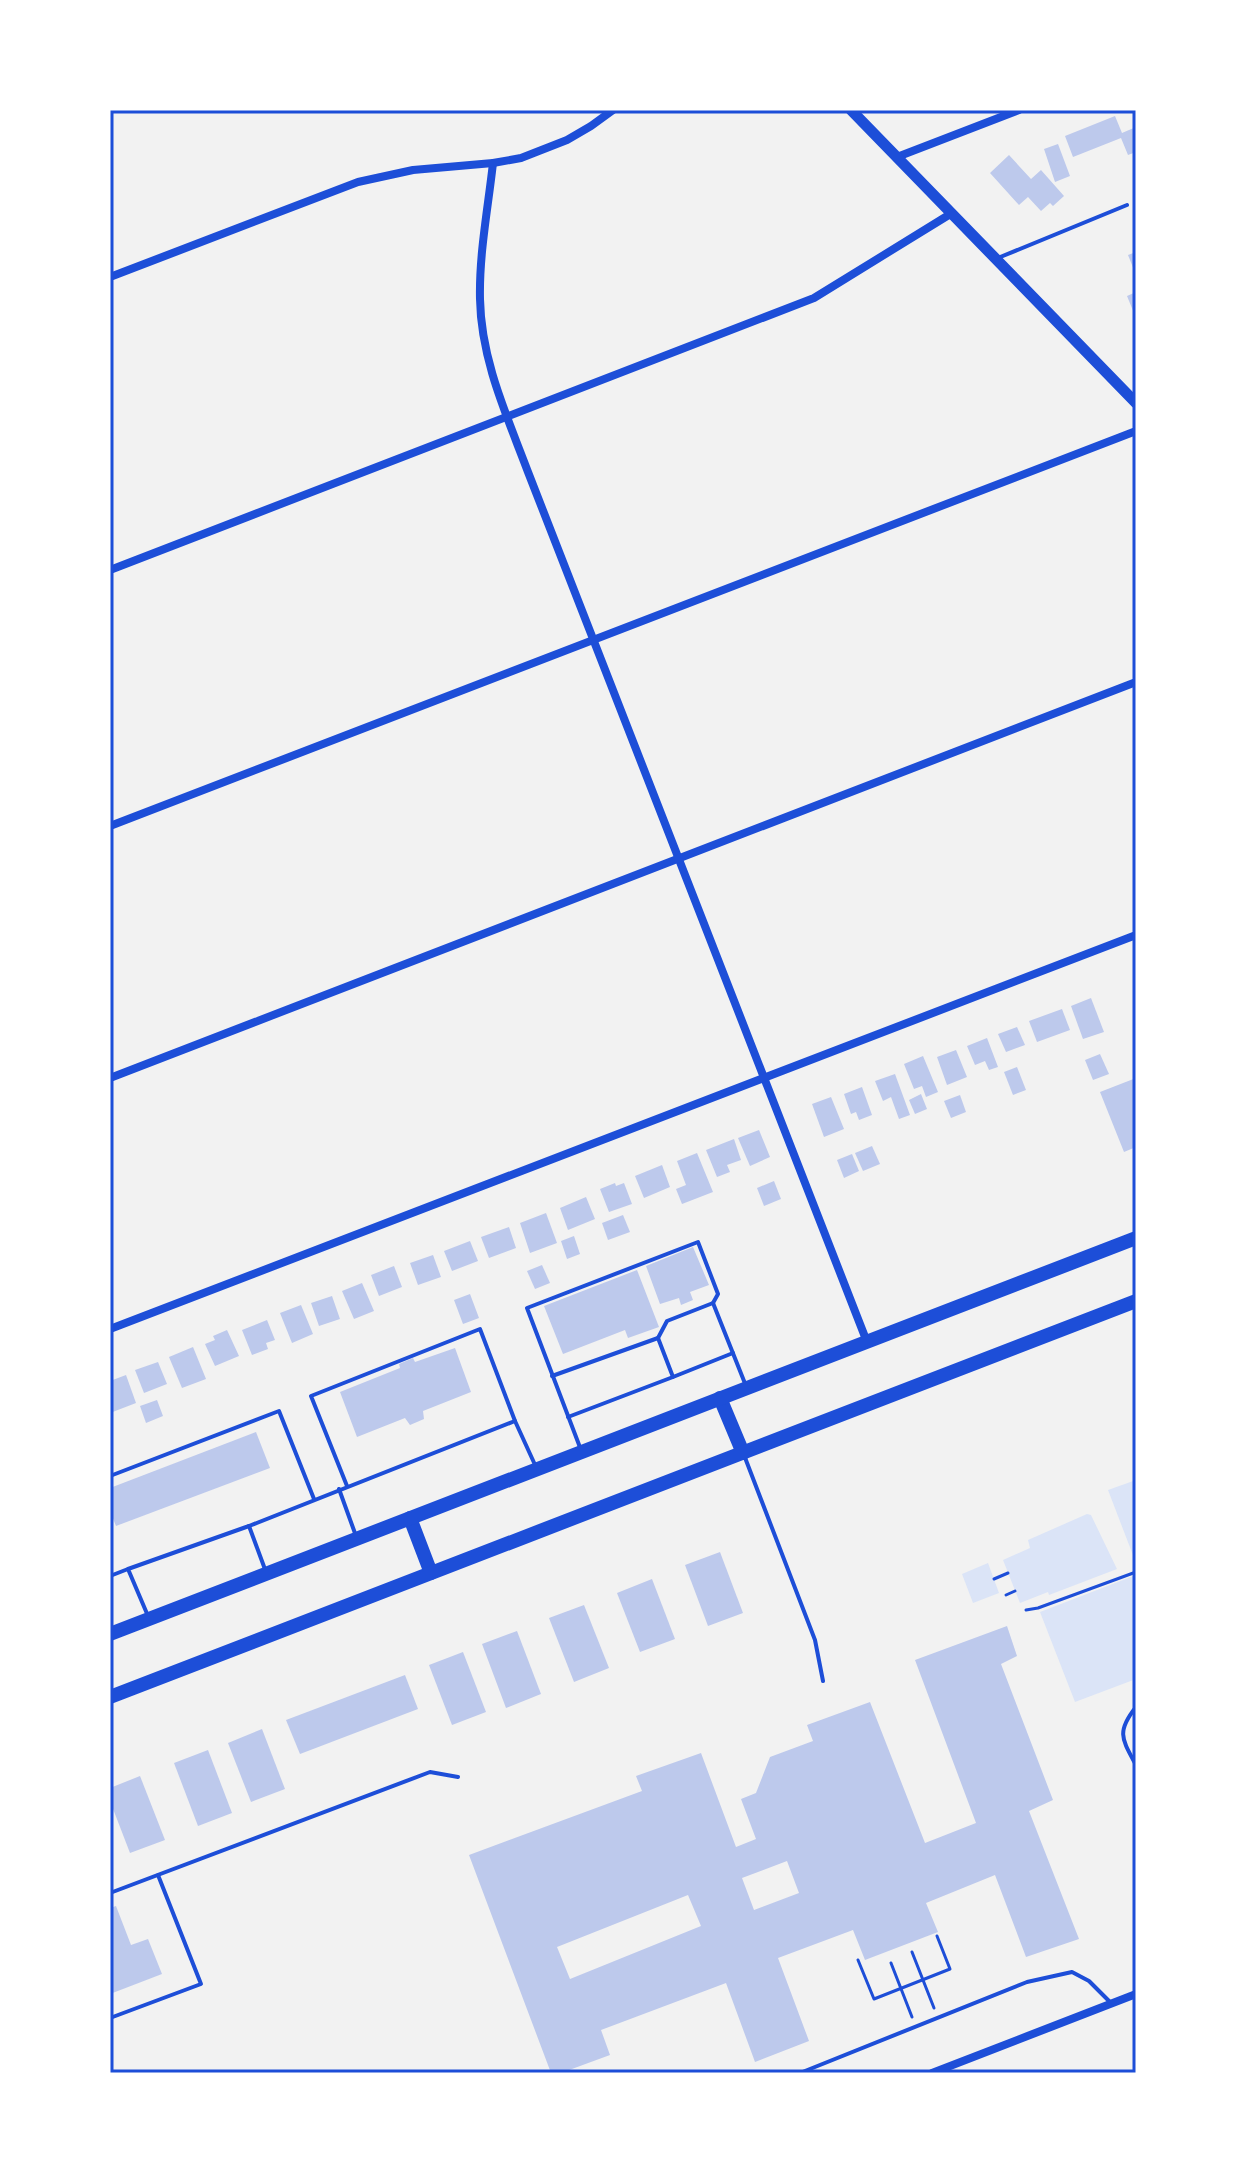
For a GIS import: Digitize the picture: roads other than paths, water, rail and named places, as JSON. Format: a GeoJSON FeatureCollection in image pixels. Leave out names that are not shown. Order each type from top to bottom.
{"type":"FeatureCollection","features":[{"type":"Feature","properties":{"kind":"main road"},"geometry":{"type":"LineString","coordinates":[[110,1634],[1136,1238]]}},
{"type":"Feature","properties":{"kind":"main road"},"geometry":{"type":"LineString","coordinates":[[110,1697],[1136,1301]]}},
{"type":"Feature","properties":{"kind":"main road"},"geometry":{"type":"LineString","coordinates":[[720,1398],[743,1453]]}},
{"type":"Feature","properties":{"kind":"main road"},"geometry":{"type":"LineString","coordinates":[[410,1518],[431,1573]]}},
{"type":"Feature","properties":{"kind":"street"},"geometry":{"type":"LineString","coordinates":[[110,277],[358,182],[413,170],[521,158],[567,140],[613,110]]}},
{"type":"Feature","properties":{"kind":"street"},"geometry":{"type":"LineString","coordinates":[[851,110],[1136,403]]}},
{"type":"Feature","properties":{"kind":"street"},"geometry":{"type":"LineString","coordinates":[[897,157],[1019,110]]}},
{"type":"Feature","properties":{"kind":"street"},"geometry":{"type":"LineString","coordinates":[[493,163],[480,300],[490,370],[867,1342]]}},
{"type":"Feature","properties":{"kind":"street"},"geometry":{"type":"LineString","coordinates":[[110,570],[814,298],[952,213]]}},
{"type":"Feature","properties":{"kind":"street"},"geometry":{"type":"LineString","coordinates":[[110,826],[1136,431]]}},
{"type":"Feature","properties":{"kind":"street"},"geometry":{"type":"LineString","coordinates":[[110,1078],[1136,682]]}},
{"type":"Feature","properties":{"kind":"street"},"geometry":{"type":"LineString","coordinates":[[110,1329],[1136,935]]}},
{"type":"Feature","properties":{"kind":"street"},"geometry":{"type":"LineString","coordinates":[[932,2073],[1136,1994]]}},
{"type":"Feature","properties":{"kind":"lane"},"geometry":{"type":"LineString","coordinates":[[996,258],[1127,205]]}},
{"type":"Feature","properties":{"kind":"lane"},"geometry":{"type":"LineString","coordinates":[[552,1376],[658,1338],[667,1321],[713,1303],[718,1294],[698,1242],[527,1308],[552,1376],[582,1452]]}},
{"type":"Feature","properties":{"kind":"lane"},"geometry":{"type":"LineString","coordinates":[[713,1303],[747,1388]]}},
{"type":"Feature","properties":{"kind":"lane"},"geometry":{"type":"LineString","coordinates":[[347,1486],[311,1396],[480,1329],[537,1469]]}},
{"type":"Feature","properties":{"kind":"lane"},"geometry":{"type":"LineString","coordinates":[[658,1338],[673,1377]]}},
{"type":"Feature","properties":{"kind":"lane"},"geometry":{"type":"LineString","coordinates":[[568,1417],[733,1353]]}},
{"type":"Feature","properties":{"kind":"lane"},"geometry":{"type":"LineString","coordinates":[[110,1476],[279,1411],[314,1499]]}},
{"type":"Feature","properties":{"kind":"lane"},"geometry":{"type":"LineString","coordinates":[[110,1576],[249,1526],[515,1421]]}},
{"type":"Feature","properties":{"kind":"lane"},"geometry":{"type":"LineString","coordinates":[[743,1453],[815,1640],[823,1681]]}},
{"type":"Feature","properties":{"kind":"lane"},"geometry":{"type":"LineString","coordinates":[[339,1489],[357,1539]]}},
{"type":"Feature","properties":{"kind":"lane"},"geometry":{"type":"LineString","coordinates":[[249,1526],[267,1573]]}},
{"type":"Feature","properties":{"kind":"lane"},"geometry":{"type":"LineString","coordinates":[[128,1569],[149,1619]]}},
{"type":"Feature","properties":{"kind":"lane"},"geometry":{"type":"LineString","coordinates":[[1136,1707],[1124,1721],[1123,1740],[1136,1765]]}},
{"type":"Feature","properties":{"kind":"lane"},"geometry":{"type":"LineString","coordinates":[[110,1893],[430,1772],[458,1777]]}},
{"type":"Feature","properties":{"kind":"lane"},"geometry":{"type":"LineString","coordinates":[[110,2018],[201,1984],[158,1875]]}},
{"type":"Feature","properties":{"kind":"lane"},"geometry":{"type":"LineString","coordinates":[[800,2073],[1027,1982],[1072,1972],[1089,1981],[1112,2003]]}}]}
